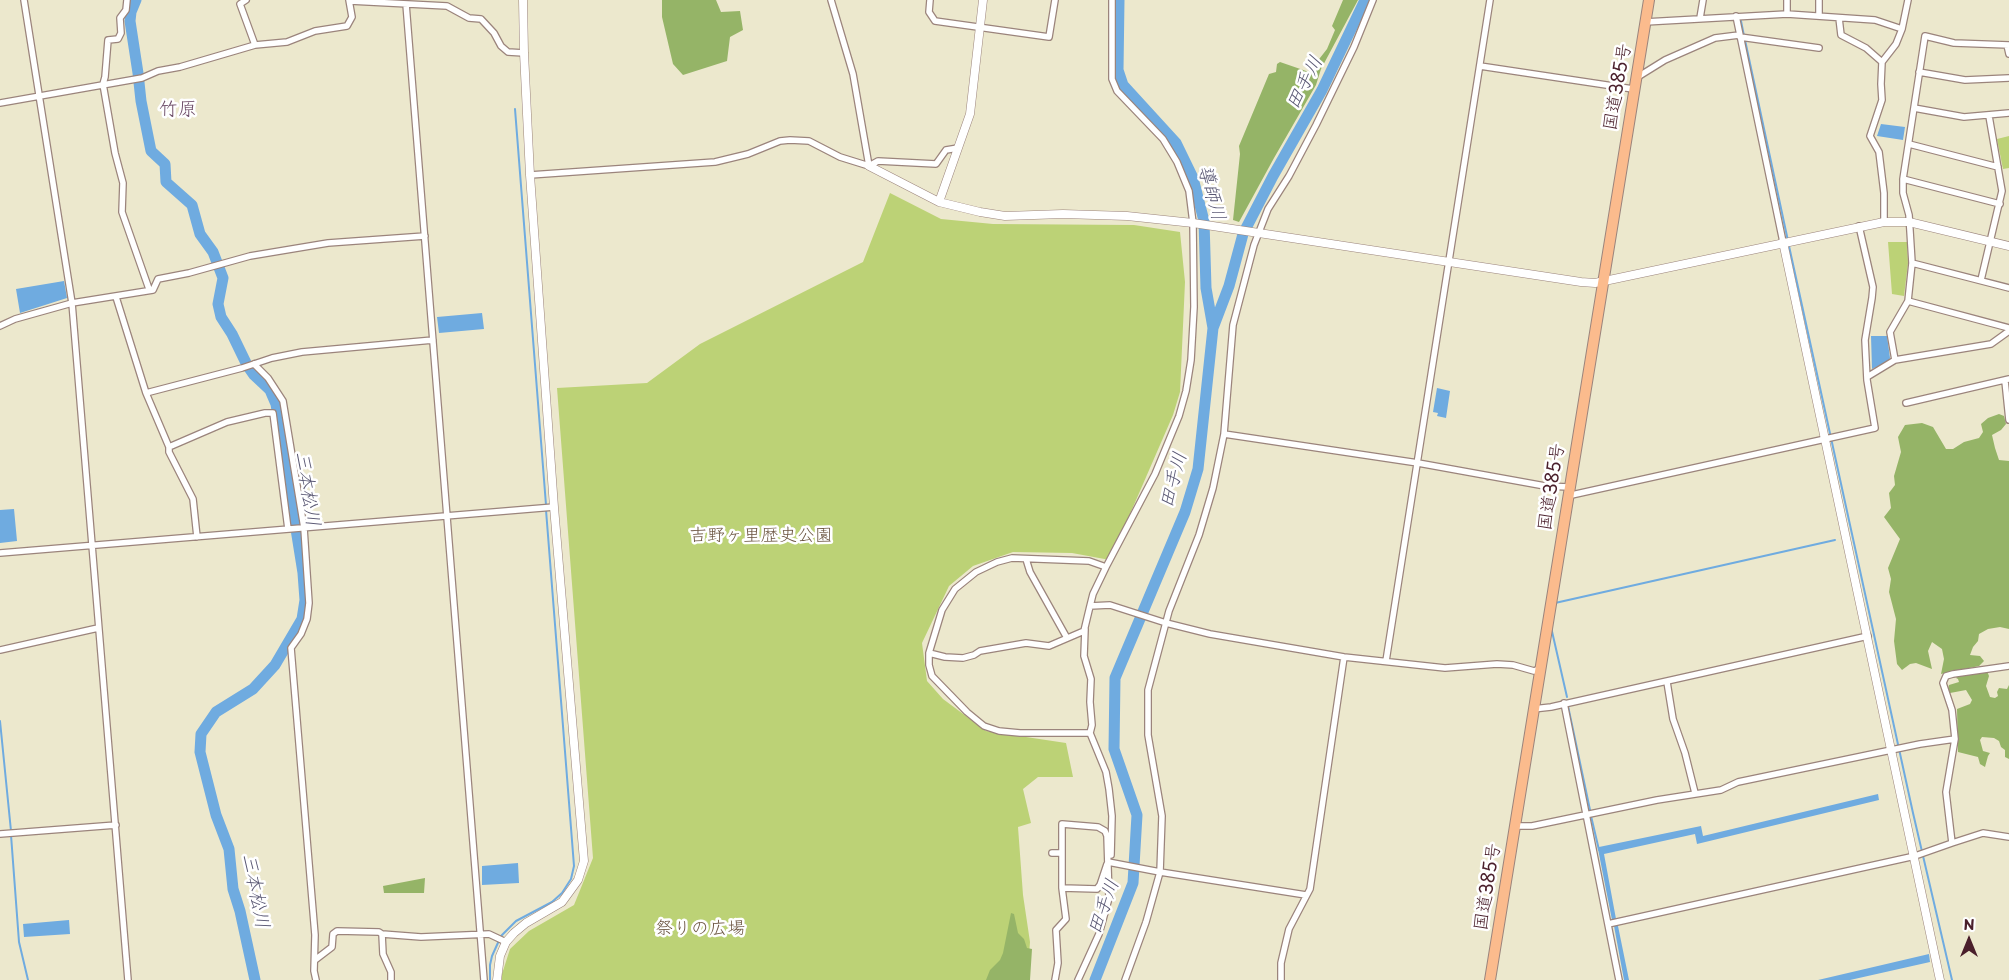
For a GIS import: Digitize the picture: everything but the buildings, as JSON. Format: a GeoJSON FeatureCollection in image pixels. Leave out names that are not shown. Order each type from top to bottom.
{"type":"FeatureCollection","features":[{"type":"Feature","properties":{"kind":"highway","name":"国道385号"},"geometry":{"type":"LineString","coordinates":[[1490,980],[1633,89],[1649,0]]}},
{"type":"Feature","properties":{"kind":"street"},"geometry":{"type":"LineString","coordinates":[[24,0],[72,303],[128,980]]}},
{"type":"Feature","properties":{"kind":"street"},"geometry":{"type":"LineString","coordinates":[[127,0],[126,10],[120,18],[121,33],[118,39],[108,40],[103,84],[115,153],[123,183],[122,212],[149,289]]}},
{"type":"Feature","properties":{"kind":"street"},"geometry":{"type":"LineString","coordinates":[[246,0],[240,4],[254,45]]}},
{"type":"Feature","properties":{"kind":"street"},"geometry":{"type":"LineString","coordinates":[[497,980],[500,956],[506,942],[526,923],[562,902],[578,880],[584,861],[554,508],[530,175],[523,0]]}},
{"type":"Feature","properties":{"kind":"street"},"geometry":{"type":"LineString","coordinates":[[831,0],[853,74],[869,166]]}},
{"type":"Feature","properties":{"kind":"street"},"geometry":{"type":"LineString","coordinates":[[930,0],[929,12],[935,20],[1050,37],[1055,0]]}},
{"type":"Feature","properties":{"kind":"street"},"geometry":{"type":"LineString","coordinates":[[939,202],[970,114],[983,0]]}},
{"type":"Feature","properties":{"kind":"street"},"geometry":{"type":"LineString","coordinates":[[1062,888],[1097,888],[1100,886],[1108,862],[1112,842],[1112,816],[1106,772],[1090,733],[1092,725],[1091,679],[1084,656],[1085,627],[1093,594],[1155,474],[1179,416],[1186,391],[1191,360],[1194,314],[1193,223],[1189,191],[1177,162],[1163,139],[1117,91],[1112,79],[1112,0]]}},
{"type":"Feature","properties":{"kind":"street"},"geometry":{"type":"LineString","coordinates":[[1125,980],[1146,922],[1160,872],[1162,816],[1148,735],[1148,690],[1169,611],[1199,535],[1213,488],[1224,434],[1233,325],[1258,232],[1268,209],[1289,176],[1316,125],[1354,47],[1374,0]]}},
{"type":"Feature","properties":{"kind":"street"},"geometry":{"type":"LineString","coordinates":[[1386,661],[1490,0]]}},
{"type":"Feature","properties":{"kind":"street"},"geometry":{"type":"LineString","coordinates":[[1700,18],[1703,0]]}},
{"type":"Feature","properties":{"kind":"street"},"geometry":{"type":"LineString","coordinates":[[1787,0],[1787,14]]}},
{"type":"Feature","properties":{"kind":"street"},"geometry":{"type":"LineString","coordinates":[[1819,0],[1819,15]]}},
{"type":"Feature","properties":{"kind":"street"},"geometry":{"type":"LineString","coordinates":[[1884,222],[1884,193],[1879,152],[1870,136],[1882,100],[1882,62],[1896,44],[1902,29],[1908,0]]}},
{"type":"Feature","properties":{"kind":"street"},"geometry":{"type":"LineString","coordinates":[[0,103],[142,78],[158,71],[180,67],[254,45],[287,42],[315,31],[348,26],[352,17],[349,1],[447,6],[469,18],[481,20],[494,33],[501,46],[508,52],[524,53]]}},
{"type":"Feature","properties":{"kind":"street"},"geometry":{"type":"LineString","coordinates":[[406,4],[484,980]]}},
{"type":"Feature","properties":{"kind":"street"},"geometry":{"type":"LineString","coordinates":[[1645,22],[1787,14],[1875,20],[1902,29]]}},
{"type":"Feature","properties":{"kind":"street"},"geometry":{"type":"LineString","coordinates":[[1736,16],[1940,980]]}},
{"type":"Feature","properties":{"kind":"street"},"geometry":{"type":"LineString","coordinates":[[1839,18],[1841,35],[1866,48],[1882,62]]}},
{"type":"Feature","properties":{"kind":"street"},"geometry":{"type":"LineString","coordinates":[[1636,78],[1665,60],[1715,38],[1740,36],[1819,48]]}},
{"type":"Feature","properties":{"kind":"street"},"geometry":{"type":"LineString","coordinates":[[1894,360],[1890,332],[1908,301],[1912,263],[1909,222],[1902,179],[1909,144],[1924,36],[1954,43],[2008,45],[2009,54]]}},
{"type":"Feature","properties":{"kind":"street"},"geometry":{"type":"LineString","coordinates":[[1480,66],[1633,89]]}},
{"type":"Feature","properties":{"kind":"street"},"geometry":{"type":"LineString","coordinates":[[1919,72],[1965,80],[2009,78]]}},
{"type":"Feature","properties":{"kind":"street"},"geometry":{"type":"LineString","coordinates":[[1914,108],[1964,117],[2009,113]]}},
{"type":"Feature","properties":{"kind":"street"},"geometry":{"type":"LineString","coordinates":[[1981,280],[2000,204],[2002,184],[1989,116]]}},
{"type":"Feature","properties":{"kind":"street"},"geometry":{"type":"LineString","coordinates":[[530,175],[715,162],[748,154],[780,141],[799,139],[809,141],[840,157],[869,166],[939,202],[980,212],[1006,216],[1063,214],[1127,216],[1193,223],[1595,283],[1884,222],[1909,222],[2009,246]]}},
{"type":"Feature","properties":{"kind":"street"},"geometry":{"type":"LineString","coordinates":[[1909,144],[1998,167]]}},
{"type":"Feature","properties":{"kind":"street"},"geometry":{"type":"LineString","coordinates":[[869,166],[878,161],[936,164],[946,150],[958,148]]}},
{"type":"Feature","properties":{"kind":"street"},"geometry":{"type":"LineString","coordinates":[[1902,179],[2000,204]]}},
{"type":"Feature","properties":{"kind":"street"},"geometry":{"type":"LineString","coordinates":[[1224,434],[1418,463],[1568,491],[1825,440],[1875,428],[1867,377],[1865,340],[1872,298],[1872,286],[1859,226]]}},
{"type":"Feature","properties":{"kind":"street"},"geometry":{"type":"LineString","coordinates":[[0,326],[72,303],[116,297],[149,289],[153,290],[158,280],[270,252],[328,243],[425,236]]}},
{"type":"Feature","properties":{"kind":"street"},"geometry":{"type":"LineString","coordinates":[[1912,263],[2009,288]]}},
{"type":"Feature","properties":{"kind":"street"},"geometry":{"type":"LineString","coordinates":[[116,297],[146,394],[169,447],[169,452],[193,499],[197,536]]}},
{"type":"Feature","properties":{"kind":"street"},"geometry":{"type":"LineString","coordinates":[[1908,301],[2009,329]]}},
{"type":"Feature","properties":{"kind":"street"},"geometry":{"type":"LineString","coordinates":[[1867,377],[1894,360],[1990,344],[2009,329]]}},
{"type":"Feature","properties":{"kind":"street"},"geometry":{"type":"LineString","coordinates":[[146,394],[272,358],[302,352],[433,340]]}},
{"type":"Feature","properties":{"kind":"street"},"geometry":{"type":"LineString","coordinates":[[254,364],[268,378],[283,401],[304,528],[309,603],[308,619],[301,634],[291,648],[315,935],[316,980]]}},
{"type":"Feature","properties":{"kind":"street"},"geometry":{"type":"LineString","coordinates":[[1906,403],[2007,380],[2009,420]]}},
{"type":"Feature","properties":{"kind":"street"},"geometry":{"type":"LineString","coordinates":[[169,447],[227,422],[265,413],[273,413],[288,530]]}},
{"type":"Feature","properties":{"kind":"street"},"geometry":{"type":"LineString","coordinates":[[0,553],[554,508]]}},
{"type":"Feature","properties":{"kind":"street"},"geometry":{"type":"LineString","coordinates":[[1090,733],[1020,733],[998,731],[984,726],[961,706],[932,676],[929,665],[929,653],[942,610],[955,589],[976,572],[997,562],[1012,558],[1089,561],[1106,567]]}},
{"type":"Feature","properties":{"kind":"street"},"geometry":{"type":"LineString","coordinates":[[1026,559],[1030,572],[1067,638]]}},
{"type":"Feature","properties":{"kind":"street"},"geometry":{"type":"LineString","coordinates":[[1090,606],[1110,605],[1166,623],[1210,634],[1344,657],[1445,668],[1497,664],[1513,665],[1534,670],[1539,669]]}},
{"type":"Feature","properties":{"kind":"street"},"geometry":{"type":"LineString","coordinates":[[929,653],[945,657],[963,658],[980,651],[1026,643],[1049,646],[1084,631],[1085,627]]}},
{"type":"Feature","properties":{"kind":"street"},"geometry":{"type":"LineString","coordinates":[[0,650],[98,628]]}},
{"type":"Feature","properties":{"kind":"street"},"geometry":{"type":"LineString","coordinates":[[1533,709],[1551,707],[1667,682],[1868,636]]}},
{"type":"Feature","properties":{"kind":"street"},"geometry":{"type":"LineString","coordinates":[[1281,980],[1281,963],[1289,929],[1310,889],[1344,657]]}},
{"type":"Feature","properties":{"kind":"street"},"geometry":{"type":"LineString","coordinates":[[1952,843],[1946,792],[1955,739],[1952,710],[1943,678],[1953,674],[2009,666]]}},
{"type":"Feature","properties":{"kind":"street"},"geometry":{"type":"LineString","coordinates":[[1667,682],[1673,719],[1685,754],[1695,793]]}},
{"type":"Feature","properties":{"kind":"street"},"geometry":{"type":"LineString","coordinates":[[1564,703],[1619,980]]}},
{"type":"Feature","properties":{"kind":"street"},"geometry":{"type":"LineString","coordinates":[[1514,826],[1532,826],[1695,793],[1721,790],[1738,782],[1955,739]]}},
{"type":"Feature","properties":{"kind":"street"},"geometry":{"type":"LineString","coordinates":[[1055,980],[1058,963],[1056,930],[1066,919],[1062,888],[1062,824],[1098,828],[1105,831],[1107,836],[1109,898],[1098,934],[1078,980]]}},
{"type":"Feature","properties":{"kind":"street"},"geometry":{"type":"LineString","coordinates":[[0,834],[116,825]]}},
{"type":"Feature","properties":{"kind":"street"},"geometry":{"type":"LineString","coordinates":[[1608,924],[1915,856],[1984,833],[2009,837]]}},
{"type":"Feature","properties":{"kind":"street"},"geometry":{"type":"LineString","coordinates":[[1052,853],[1061,853]]}},
{"type":"Feature","properties":{"kind":"street"},"geometry":{"type":"LineString","coordinates":[[1108,862],[1306,895]]}},
{"type":"Feature","properties":{"kind":"street"},"geometry":{"type":"LineString","coordinates":[[315,960],[332,947],[333,934],[337,931],[379,932],[382,934],[421,937],[481,934],[496,937],[506,942]]}},
{"type":"Feature","properties":{"kind":"street"},"geometry":{"type":"LineString","coordinates":[[382,934],[383,954],[391,972],[391,980]]}},
{"type":"Feature","properties":{"kind":"green space"},"geometry":{"type":"Polygon","coordinates":[[[662,0],[716,0],[721,12],[740,11],[743,30],[730,37],[727,61],[683,75],[673,64],[662,17],[662,0]]]}},
{"type":"Feature","properties":{"kind":"green space"},"geometry":{"type":"Polygon","coordinates":[[[1343,0],[1358,0],[1321,69],[1316,85],[1239,222],[1233,220],[1240,154],[1239,146],[1269,74],[1276,72],[1277,64],[1280,62],[1309,72],[1327,49],[1335,30],[1332,26],[1343,0]]]}},
{"type":"Feature","properties":{"kind":"green space"},"geometry":{"type":"Polygon","coordinates":[[[2009,136],[2009,168],[2003,169],[1997,139],[2009,136]]]}},
{"type":"Feature","properties":{"kind":"green space","name":"吉野ヶ里歴史公園"},"geometry":{"type":"Polygon","coordinates":[[[890,193],[941,219],[993,224],[1134,225],[1180,232],[1185,282],[1180,392],[1173,415],[1110,560],[1072,553],[1013,552],[973,566],[949,586],[922,643],[927,681],[943,699],[986,731],[1066,743],[1073,777],[1038,777],[1023,789],[1031,823],[1018,827],[1023,895],[1030,942],[1027,980],[502,980],[510,949],[529,931],[574,905],[593,858],[557,388],[647,383],[700,344],[863,262],[890,193]]]}},
{"type":"Feature","properties":{"kind":"green space"},"geometry":{"type":"Polygon","coordinates":[[[1888,242],[1907,242],[1908,263],[1904,296],[1892,294],[1888,242]]]}},
{"type":"Feature","properties":{"kind":"green space"},"geometry":{"type":"Polygon","coordinates":[[[1999,414],[2004,416],[2006,424],[2001,430],[1992,435],[1999,460],[2009,461],[2009,629],[2000,627],[1988,629],[1979,634],[1978,641],[1970,655],[1980,656],[1984,661],[1979,666],[1941,674],[1944,659],[1942,649],[1932,642],[1928,651],[1932,669],[1916,663],[1910,664],[1902,670],[1897,664],[1894,641],[1896,619],[1889,592],[1891,579],[1888,568],[1900,539],[1884,517],[1891,508],[1889,493],[1895,485],[1894,476],[1901,452],[1898,437],[1905,425],[1922,423],[1933,427],[1946,449],[1953,449],[1964,442],[1979,438],[1983,432],[1981,424],[1988,418],[1999,414]]]}},
{"type":"Feature","properties":{"kind":"green space"},"geometry":{"type":"Polygon","coordinates":[[[1987,671],[1989,676],[1986,686],[1990,697],[1995,698],[1998,696],[1999,688],[2007,689],[2009,685],[2009,759],[2005,757],[2005,750],[2001,747],[1999,741],[1994,738],[1982,737],[1980,740],[1983,751],[1990,753],[1985,767],[1980,764],[1978,757],[1958,752],[1957,709],[1970,704],[1972,700],[1966,690],[1950,693],[1948,689],[1949,685],[1959,682],[1956,678],[1958,676],[1987,671]]]}},
{"type":"Feature","properties":{"kind":"green space"},"geometry":{"type":"Polygon","coordinates":[[[425,878],[424,893],[384,893],[383,886],[425,878]]]}},
{"type":"Feature","properties":{"kind":"green space"},"geometry":{"type":"Polygon","coordinates":[[[1011,913],[1014,914],[1018,933],[1024,939],[1027,948],[1032,949],[1030,980],[986,980],[990,970],[1000,960],[1003,953],[1011,913]]]}},
{"type":"Feature","properties":{"kind":"water"},"geometry":{"type":"Polygon","coordinates":[[[1881,124],[1905,127],[1903,140],[1877,136],[1881,124]]]}},
{"type":"Feature","properties":{"kind":"water"},"geometry":{"type":"Polygon","coordinates":[[[64,281],[67,298],[20,313],[16,289],[64,281]]]}},
{"type":"Feature","properties":{"kind":"water"},"geometry":{"type":"Polygon","coordinates":[[[482,313],[484,329],[439,333],[437,317],[482,313]]]}},
{"type":"Feature","properties":{"kind":"water"},"geometry":{"type":"Polygon","coordinates":[[[1871,336],[1887,336],[1890,358],[1889,361],[1872,369],[1871,336]]]}},
{"type":"Feature","properties":{"kind":"water"},"geometry":{"type":"Polygon","coordinates":[[[1437,388],[1450,391],[1446,418],[1437,416],[1438,413],[1433,412],[1437,388]]]}},
{"type":"Feature","properties":{"kind":"water"},"geometry":{"type":"Polygon","coordinates":[[[14,509],[17,541],[0,543],[0,510],[14,509]]]}},
{"type":"Feature","properties":{"kind":"water"},"geometry":{"type":"Polygon","coordinates":[[[1878,794],[1879,800],[1697,844],[1695,834],[1604,854],[1616,919],[1612,920],[1599,847],[1701,826],[1703,836],[1878,794]]]}},
{"type":"Feature","properties":{"kind":"water"},"geometry":{"type":"Polygon","coordinates":[[[518,863],[519,883],[482,885],[482,866],[518,863]]]}},
{"type":"Feature","properties":{"kind":"water"},"geometry":{"type":"Polygon","coordinates":[[[69,920],[70,934],[24,937],[23,924],[69,920]]]}},
{"type":"Feature","properties":{"kind":"water"},"geometry":{"type":"Polygon","coordinates":[[[1614,926],[1618,926],[1629,980],[1624,980],[1614,926]]]}},
{"type":"Feature","properties":{"kind":"water"},"geometry":{"type":"Polygon","coordinates":[[[1929,954],[1930,962],[1850,980],[1818,980],[1929,954]]]}},
{"type":"Feature","properties":{"kind":"waterway","name":"三本松川"},"geometry":{"type":"LineString","coordinates":[[136,0],[131,12],[130,21],[141,101],[151,151],[165,164],[166,182],[192,205],[200,234],[213,252],[223,278],[218,304],[221,317],[232,334],[247,365],[254,375],[270,390],[276,404],[303,573],[305,600],[302,619],[275,665],[253,689],[216,712],[201,734],[200,752],[216,815],[229,849],[233,889],[240,911],[255,980]]}},
{"type":"Feature","properties":{"kind":"waterway","name":"導師川"},"geometry":{"type":"LineString","coordinates":[[1119,0],[1118,70],[1123,85],[1176,143],[1193,178],[1204,221],[1206,288],[1213,328]]}},
{"type":"Feature","properties":{"kind":"waterway","name":"田手川"},"geometry":{"type":"LineString","coordinates":[[1095,980],[1133,883],[1137,815],[1114,749],[1115,678],[1185,512],[1198,469],[1213,328],[1229,286],[1243,234],[1273,176],[1322,90],[1365,0]]}},
{"type":"Feature","properties":{"kind":"waterway"},"geometry":{"type":"LineString","coordinates":[[1741,21],[1744,36]]}},
{"type":"Feature","properties":{"kind":"waterway"},"geometry":{"type":"LineString","coordinates":[[1745,40],[1788,241]]}},
{"type":"Feature","properties":{"kind":"waterway"},"geometry":{"type":"LineString","coordinates":[[515,109],[546,505]]}},
{"type":"Feature","properties":{"kind":"waterway"},"geometry":{"type":"LineString","coordinates":[[1789,246],[1913,813],[1952,980]]}},
{"type":"Feature","properties":{"kind":"waterway"},"geometry":{"type":"LineString","coordinates":[[490,980],[492,956],[501,936],[516,921],[552,902],[562,893],[571,879],[574,866],[546,510]]}},
{"type":"Feature","properties":{"kind":"waterway"},"geometry":{"type":"LineString","coordinates":[[1555,603],[1835,540]]}},
{"type":"Feature","properties":{"kind":"waterway"},"geometry":{"type":"LineString","coordinates":[[1551,627],[1567,697]]}},
{"type":"Feature","properties":{"kind":"waterway"},"geometry":{"type":"LineString","coordinates":[[1568,706],[1590,810]]}},
{"type":"Feature","properties":{"kind":"waterway"},"geometry":{"type":"LineString","coordinates":[[0,721],[11,831]]}},
{"type":"Feature","properties":{"kind":"waterway"},"geometry":{"type":"LineString","coordinates":[[1591,816],[1599,850]]}},
{"type":"Feature","properties":{"kind":"waterway"},"geometry":{"type":"LineString","coordinates":[[11,835],[19,942],[28,980]]}},
{"type":"Feature","properties":{"kind":"district","name":"竹原"},"geometry":{"type":"Point","coordinates":[178,110]}},
{"type":"Feature","properties":{"kind":"park label","name":"祭りの広場"},"geometry":{"type":"Point","coordinates":[700,929]}}]}
